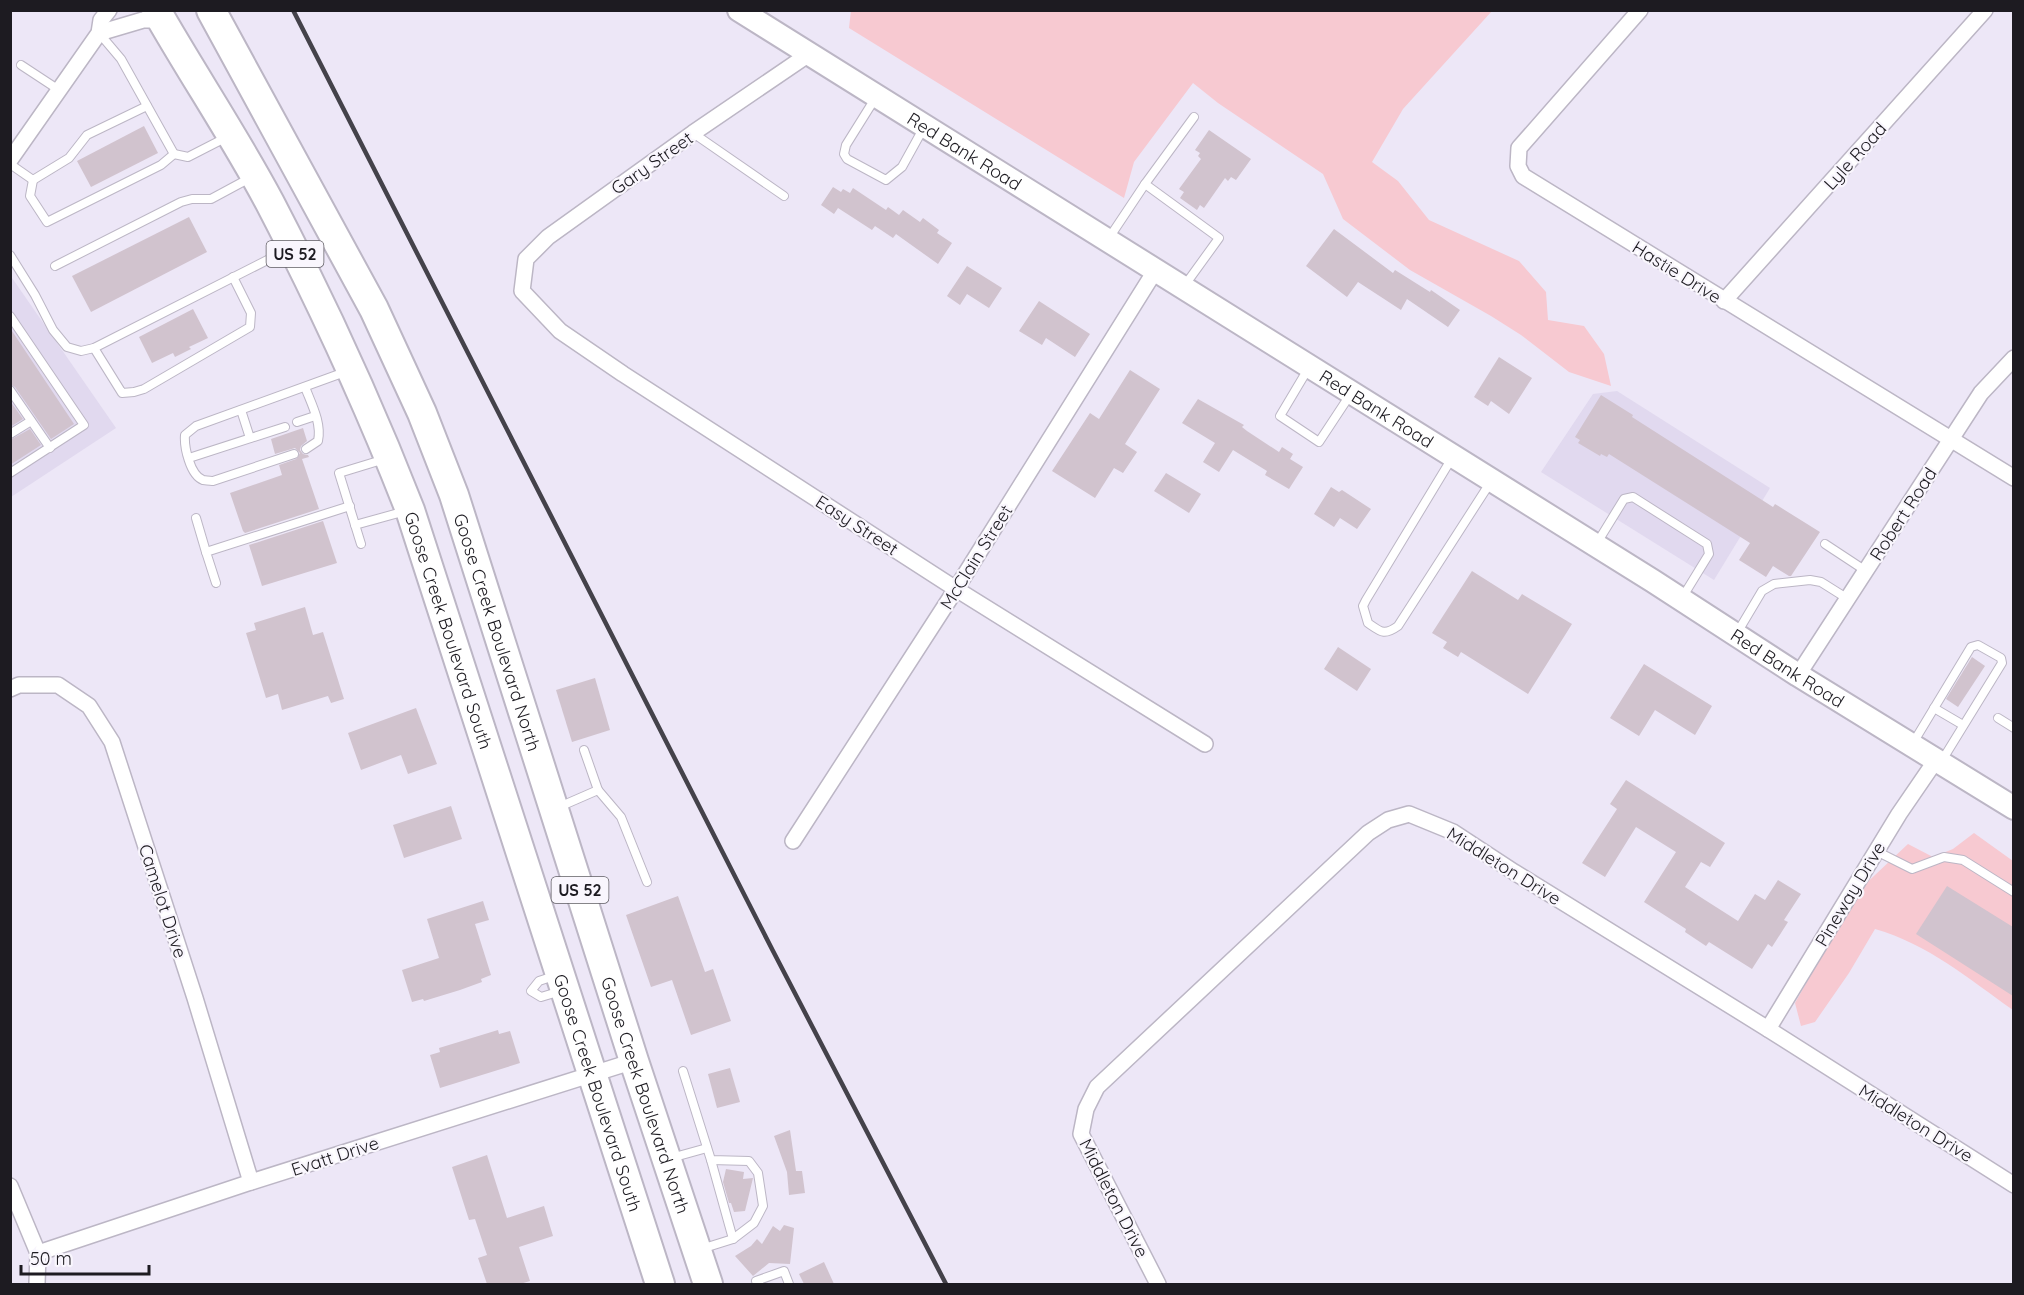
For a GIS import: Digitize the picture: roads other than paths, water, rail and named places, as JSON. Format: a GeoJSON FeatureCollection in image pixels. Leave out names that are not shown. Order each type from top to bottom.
{"type":"FeatureCollection","features":[{"type":"Feature","properties":{"kind":"highway","name":"Goose Creek Boulevard North"},"geometry":{"type":"LineString","coordinates":[[210,10],[374,309],[422,413],[454,495],[634,1061],[708,1284]]}},
{"type":"Feature","properties":{"kind":"highway","name":"Goose Creek Boulevard South"},"geometry":{"type":"LineString","coordinates":[[159,15],[254,176],[292,248],[352,370],[390,458],[410,510],[660,1284]]}},
{"type":"Feature","properties":{"kind":"main road","name":"Red Bank Road"},"geometry":{"type":"LineString","coordinates":[[739,10],[1155,272],[1682,599],[1798,675],[1938,762],[2005,800]]}},
{"type":"Feature","properties":{"kind":"street"},"geometry":{"type":"LineString","coordinates":[[10,162],[99,33],[101,20],[109,10]]}},
{"type":"Feature","properties":{"kind":"street","name":"Hastie Drive"},"geometry":{"type":"LineString","coordinates":[[1640,10],[1519,148],[1518,166],[1523,176],[2013,478]]}},
{"type":"Feature","properties":{"kind":"street","name":"Lyle Road"},"geometry":{"type":"LineString","coordinates":[[1724,301],[1985,10]]}},
{"type":"Feature","properties":{"kind":"street"},"geometry":{"type":"LineString","coordinates":[[99,33],[159,15]]}},
{"type":"Feature","properties":{"kind":"street","name":"Gary Street"},"geometry":{"type":"LineString","coordinates":[[522,291],[526,259],[548,237],[693,133],[809,54]]}},
{"type":"Feature","properties":{"kind":"street","name":"McClain Street"},"geometry":{"type":"LineString","coordinates":[[793,841],[956,589],[1155,272]]}},
{"type":"Feature","properties":{"kind":"street","name":"Easy Street"},"geometry":{"type":"LineString","coordinates":[[522,291],[561,331],[623,374],[956,589],[1205,744]]}},
{"type":"Feature","properties":{"kind":"street","name":"Robert Road"},"geometry":{"type":"LineString","coordinates":[[1798,675],[1981,393],[2013,358]]}},
{"type":"Feature","properties":{"kind":"street","name":"Camelot Drive"},"geometry":{"type":"LineString","coordinates":[[10,689],[19,685],[58,685],[89,706],[112,742],[252,1182]]}},
{"type":"Feature","properties":{"kind":"street","name":"Pineway Drive"},"geometry":{"type":"LineString","coordinates":[[1768,1029],[1876,851],[1938,762]]}},
{"type":"Feature","properties":{"kind":"street","name":"Middleton Drive"},"geometry":{"type":"LineString","coordinates":[[1158,1284],[1081,1134],[1086,1109],[1096,1087],[1368,833],[1388,820],[1409,814],[1453,832],[2013,1185]]}},
{"type":"Feature","properties":{"kind":"street","name":"Evatt Drive"},"geometry":{"type":"LineString","coordinates":[[38,1253],[252,1182],[634,1061]]}},
{"type":"Feature","properties":{"kind":"street"},"geometry":{"type":"LineString","coordinates":[[10,1186],[38,1253],[37,1284]]}},
{"type":"Feature","properties":{"kind":"lane"},"geometry":{"type":"LineString","coordinates":[[99,33],[115,49],[174,154],[188,157],[230,135]]}},
{"type":"Feature","properties":{"kind":"lane"},"geometry":{"type":"LineString","coordinates":[[21,64],[59,90]]}},
{"type":"Feature","properties":{"kind":"lane"},"geometry":{"type":"LineString","coordinates":[[876,96],[846,145],[844,154],[847,159],[886,180],[893,177],[902,167],[925,126]]}},
{"type":"Feature","properties":{"kind":"lane"},"geometry":{"type":"LineString","coordinates":[[147,106],[87,135],[69,158],[33,180],[30,196],[47,222],[161,165],[174,154]]}},
{"type":"Feature","properties":{"kind":"lane"},"geometry":{"type":"LineString","coordinates":[[1107,240],[1194,117]]}},
{"type":"Feature","properties":{"kind":"lane"},"geometry":{"type":"LineString","coordinates":[[693,133],[784,196]]}},
{"type":"Feature","properties":{"kind":"lane"},"geometry":{"type":"LineString","coordinates":[[10,162],[33,180]]}},
{"type":"Feature","properties":{"kind":"lane"},"geometry":{"type":"LineString","coordinates":[[55,266],[181,202],[192,199],[211,199],[254,176]]}},
{"type":"Feature","properties":{"kind":"lane"},"geometry":{"type":"LineString","coordinates":[[1145,184],[1219,238],[1182,288]]}},
{"type":"Feature","properties":{"kind":"lane"},"geometry":{"type":"LineString","coordinates":[[10,255],[54,330],[67,347],[81,351],[94,348],[292,248]]}},
{"type":"Feature","properties":{"kind":"lane"},"geometry":{"type":"LineString","coordinates":[[94,348],[122,393],[144,389],[250,327],[251,313],[233,277]]}},
{"type":"Feature","properties":{"kind":"lane"},"geometry":{"type":"LineString","coordinates":[[10,316],[84,425],[10,473]]}},
{"type":"Feature","properties":{"kind":"lane"},"geometry":{"type":"LineString","coordinates":[[1309,368],[1280,416],[1320,442],[1351,393]]}},
{"type":"Feature","properties":{"kind":"lane"},"geometry":{"type":"LineString","coordinates":[[294,454],[213,481],[203,480],[195,475],[184,441],[189,430],[352,370]]}},
{"type":"Feature","properties":{"kind":"lane"},"geometry":{"type":"LineString","coordinates":[[305,387],[320,434],[318,441],[306,449]]}},
{"type":"Feature","properties":{"kind":"lane"},"geometry":{"type":"LineString","coordinates":[[10,390],[50,448]]}},
{"type":"Feature","properties":{"kind":"lane"},"geometry":{"type":"LineString","coordinates":[[241,410],[250,438]]}},
{"type":"Feature","properties":{"kind":"lane"},"geometry":{"type":"LineString","coordinates":[[297,422],[315,416]]}},
{"type":"Feature","properties":{"kind":"lane"},"geometry":{"type":"LineString","coordinates":[[10,434],[31,421]]}},
{"type":"Feature","properties":{"kind":"lane"},"geometry":{"type":"LineString","coordinates":[[189,458],[285,427]]}},
{"type":"Feature","properties":{"kind":"lane"},"geometry":{"type":"LineString","coordinates":[[1453,456],[1363,606],[1368,623],[1382,633],[1390,632],[1405,617],[1492,481]]}},
{"type":"Feature","properties":{"kind":"lane"},"geometry":{"type":"LineString","coordinates":[[361,544],[339,472],[390,458]]}},
{"type":"Feature","properties":{"kind":"lane"},"geometry":{"type":"LineString","coordinates":[[1595,545],[1624,499],[1633,497],[1707,544],[1709,554],[1682,599]]}},
{"type":"Feature","properties":{"kind":"lane"},"geometry":{"type":"LineString","coordinates":[[206,552],[350,506]]}},
{"type":"Feature","properties":{"kind":"lane"},"geometry":{"type":"LineString","coordinates":[[355,525],[410,510]]}},
{"type":"Feature","properties":{"kind":"lane"},"geometry":{"type":"LineString","coordinates":[[196,518],[216,584]]}},
{"type":"Feature","properties":{"kind":"lane"},"geometry":{"type":"LineString","coordinates":[[1825,544],[1866,571]]}},
{"type":"Feature","properties":{"kind":"lane"},"geometry":{"type":"LineString","coordinates":[[1736,635],[1762,591],[1774,584],[1809,580],[1821,582],[1848,599]]}},
{"type":"Feature","properties":{"kind":"lane"},"geometry":{"type":"LineString","coordinates":[[1911,745],[1971,647],[1977,645],[2001,658],[2002,663],[1938,762]]}},
{"type":"Feature","properties":{"kind":"lane"},"geometry":{"type":"LineString","coordinates":[[1934,708],[1964,725]]}},
{"type":"Feature","properties":{"kind":"lane"},"geometry":{"type":"LineString","coordinates":[[1998,718],[2013,728]]}},
{"type":"Feature","properties":{"kind":"lane"},"geometry":{"type":"LineString","coordinates":[[584,750],[598,790],[621,817],[647,882]]}},
{"type":"Feature","properties":{"kind":"lane"},"geometry":{"type":"LineString","coordinates":[[555,809],[598,790]]}},
{"type":"Feature","properties":{"kind":"lane"},"geometry":{"type":"LineString","coordinates":[[1876,851],[1912,869],[1944,857],[1963,860],[2013,892]]}},
{"type":"Feature","properties":{"kind":"lane"},"geometry":{"type":"LineString","coordinates":[[683,1071],[733,1239]]}},
{"type":"Feature","properties":{"kind":"lane"},"geometry":{"type":"LineString","coordinates":[[666,1159],[707,1148]]}},
{"type":"Feature","properties":{"kind":"lane"},"geometry":{"type":"LineString","coordinates":[[696,1250],[733,1239],[754,1223],[763,1206],[758,1173],[749,1161],[711,1160]]}},
{"type":"Feature","properties":{"kind":"lane"},"geometry":{"type":"LineString","coordinates":[[757,1284],[756,1281],[784,1270],[789,1284]]}},
{"type":"Feature","properties":{"kind":"railway"},"geometry":{"type":"LineString","coordinates":[[293,10],[773,951],[946,1284]]}}]}
